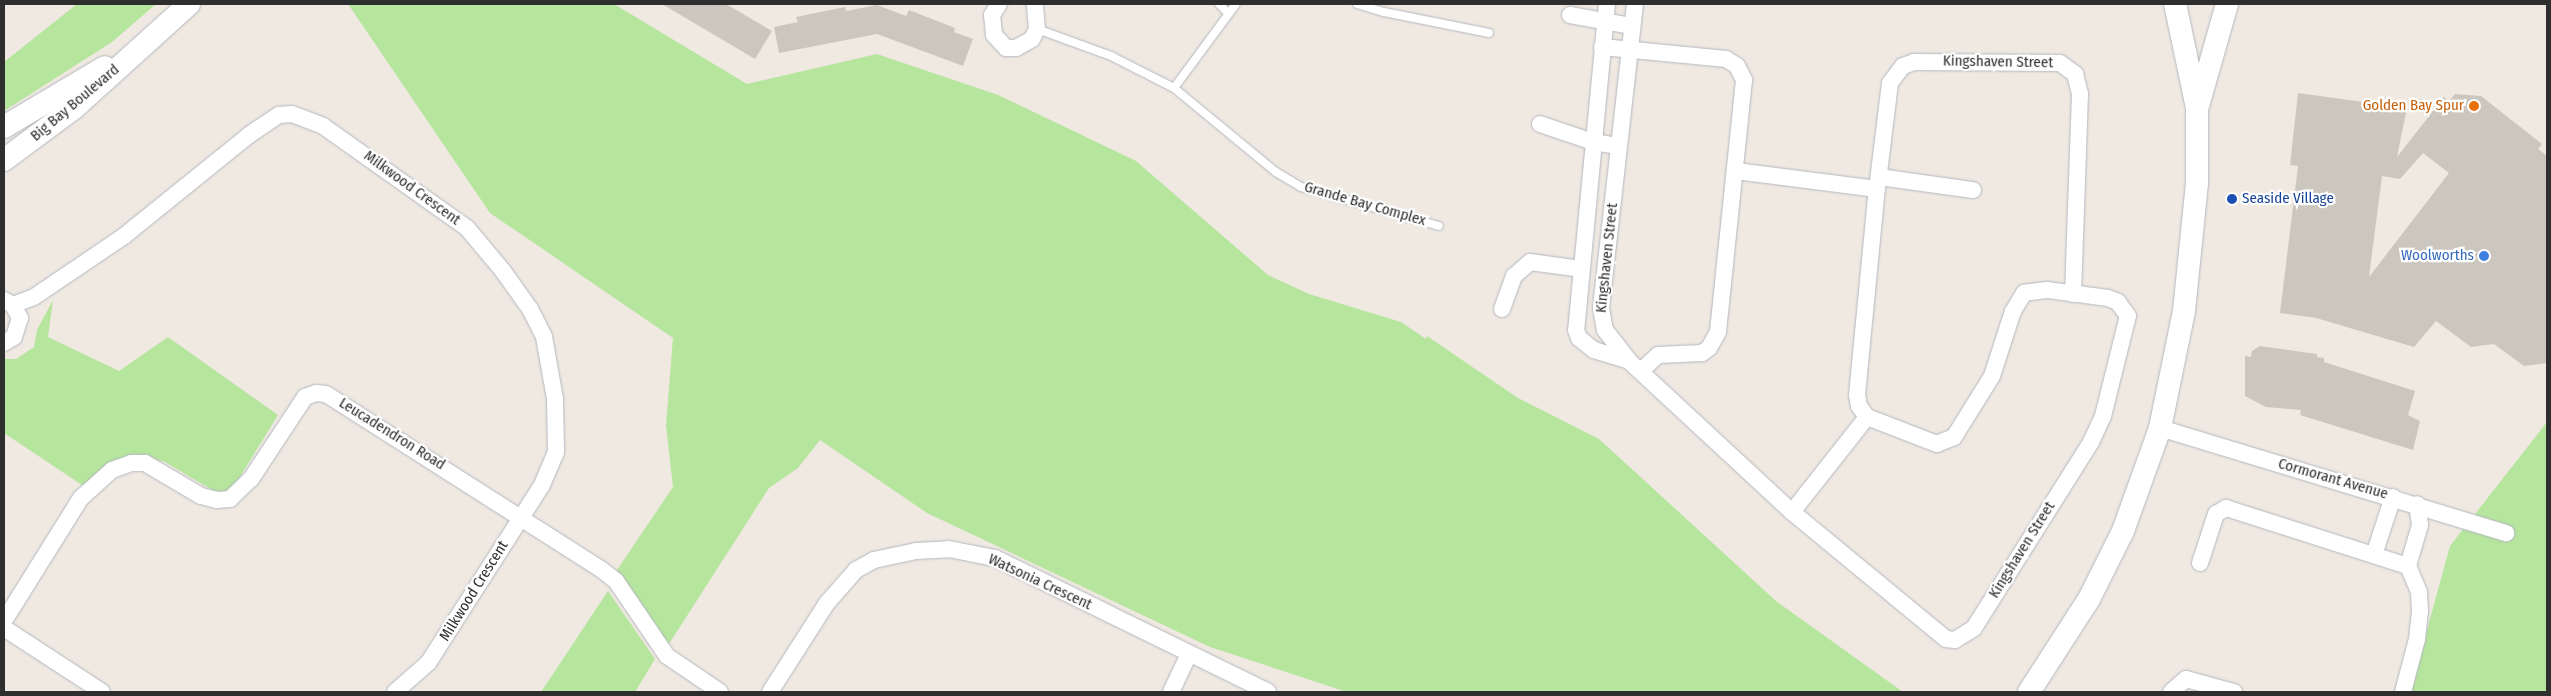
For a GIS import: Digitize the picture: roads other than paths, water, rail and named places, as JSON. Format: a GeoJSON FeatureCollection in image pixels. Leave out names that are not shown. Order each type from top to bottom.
{"type":"FeatureCollection","features":[{"type":"Feature","properties":{"kind":"street","name":"Big Bay Boulevard"},"geometry":{"type":"LineString","coordinates":[[4,160],[74,108],[189,4]]}},
{"type":"Feature","properties":{"kind":"street"},"geometry":{"type":"LineString","coordinates":[[999,4],[991,25],[1000,44],[1016,48],[1032,39],[1037,29],[1035,4]]}},
{"type":"Feature","properties":{"kind":"street","name":"Kingshaven Street"},"geometry":{"type":"LineString","coordinates":[[1607,4],[1576,330],[1579,338],[1594,350],[1635,366]]}},
{"type":"Feature","properties":{"kind":"street","name":"Kingshaven Street"},"geometry":{"type":"LineString","coordinates":[[1635,4],[1601,321],[1635,366],[1792,512],[1930,628],[1946,639],[1964,636],[1974,628],[2091,442],[2103,416],[2128,316],[2118,302],[2108,298],[2033,290],[2018,300],[1992,376],[1960,428],[1946,442],[1937,444],[1924,441],[1866,417],[1859,406],[1857,395],[1878,183],[1890,83],[1903,66],[1914,62],[2060,63],[2069,67],[2075,74],[2080,94],[2074,294]]}},
{"type":"Feature","properties":{"kind":"street"},"geometry":{"type":"LineString","coordinates":[[2029,692],[2089,599],[2123,531],[2160,428],[2184,311],[2196,199],[2198,108],[2175,4]]}},
{"type":"Feature","properties":{"kind":"street"},"geometry":{"type":"LineString","coordinates":[[2198,108],[2227,4]]}},
{"type":"Feature","properties":{"kind":"street"},"geometry":{"type":"LineString","coordinates":[[1570,15],[1632,26]]}},
{"type":"Feature","properties":{"kind":"street","name":"Big Bay Boulevard"},"geometry":{"type":"LineString","coordinates":[[4,127],[144,43]]}},
{"type":"Feature","properties":{"kind":"street"},"geometry":{"type":"LineString","coordinates":[[1602,47],[1711,56],[1726,59],[1737,66],[1744,80],[1736,171],[1715,340],[1702,353],[1658,355],[1635,366]]}},
{"type":"Feature","properties":{"kind":"street","name":"Milkwood Crescent"},"geometry":{"type":"LineString","coordinates":[[12,308],[34,296],[148,218],[266,122],[279,115],[292,114],[306,118],[370,157],[467,228],[503,271],[537,321],[549,356],[558,432],[551,467],[521,515],[428,663],[395,692]]}},
{"type":"Feature","properties":{"kind":"street"},"geometry":{"type":"LineString","coordinates":[[1540,124],[1593,142],[1619,146]]}},
{"type":"Feature","properties":{"kind":"street"},"geometry":{"type":"LineString","coordinates":[[1736,171],[1973,190]]}},
{"type":"Feature","properties":{"kind":"street","name":"Kingshaven Street"},"geometry":{"type":"LineString","coordinates":[[1502,309],[1514,276],[1530,262],[1581,270]]}},
{"type":"Feature","properties":{"kind":"street"},"geometry":{"type":"LineString","coordinates":[[4,343],[14,337],[12,308]]}},
{"type":"Feature","properties":{"kind":"street","name":"Leucadendron Road"},"geometry":{"type":"LineString","coordinates":[[4,621],[81,498],[112,470],[130,462],[146,463],[201,496],[217,500],[230,499],[252,478],[294,409],[305,397],[316,393],[339,399],[521,515]]}},
{"type":"Feature","properties":{"kind":"street"},"geometry":{"type":"LineString","coordinates":[[1792,512],[1866,417]]}},
{"type":"Feature","properties":{"kind":"street","name":"Cormorant Avenue"},"geometry":{"type":"LineString","coordinates":[[2160,428],[2417,504],[2506,533]]}},
{"type":"Feature","properties":{"kind":"street"},"geometry":{"type":"LineString","coordinates":[[2374,555],[2393,497]]}},
{"type":"Feature","properties":{"kind":"street"},"geometry":{"type":"LineString","coordinates":[[2403,692],[2417,639],[2420,611],[2419,592],[2408,566],[2420,525],[2417,504]]}},
{"type":"Feature","properties":{"kind":"street"},"geometry":{"type":"LineString","coordinates":[[2200,563],[2216,514],[2226,508],[2408,566]]}},
{"type":"Feature","properties":{"kind":"street"},"geometry":{"type":"LineString","coordinates":[[521,515],[616,581],[667,656],[720,692]]}},
{"type":"Feature","properties":{"kind":"street","name":"Watsonia Crescent"},"geometry":{"type":"LineString","coordinates":[[770,692],[841,584],[856,570],[874,560],[916,552],[949,549],[995,558],[1268,692]]}},
{"type":"Feature","properties":{"kind":"street"},"geometry":{"type":"LineString","coordinates":[[4,628],[102,692]]}},
{"type":"Feature","properties":{"kind":"street"},"geometry":{"type":"LineString","coordinates":[[1171,692],[1189,654]]}},
{"type":"Feature","properties":{"kind":"street"},"geometry":{"type":"LineString","coordinates":[[2171,692],[2186,679],[2234,692]]}},
{"type":"Feature","properties":{"kind":"lane"},"geometry":{"type":"LineString","coordinates":[[1219,4],[1227,12]]}},
{"type":"Feature","properties":{"kind":"lane"},"geometry":{"type":"LineString","coordinates":[[1174,88],[1227,12],[1236,4]]}},
{"type":"Feature","properties":{"kind":"lane"},"geometry":{"type":"LineString","coordinates":[[1357,4],[1384,12],[1489,33]]}},
{"type":"Feature","properties":{"kind":"lane","name":"Grande Bay Complex"},"geometry":{"type":"LineString","coordinates":[[1037,29],[1111,56],[1174,88],[1276,172],[1301,187],[1440,226]]}},
{"type":"Feature","properties":{"kind":"place","name":"Golden Bay Spur"},"geometry":{"type":"Point","coordinates":[2474,106]}},
{"type":"Feature","properties":{"kind":"place","name":"Seaside Village"},"geometry":{"type":"Point","coordinates":[2232,199]}},
{"type":"Feature","properties":{"kind":"place","name":"Woolworths"},"geometry":{"type":"Point","coordinates":[2484,256]}}]}
